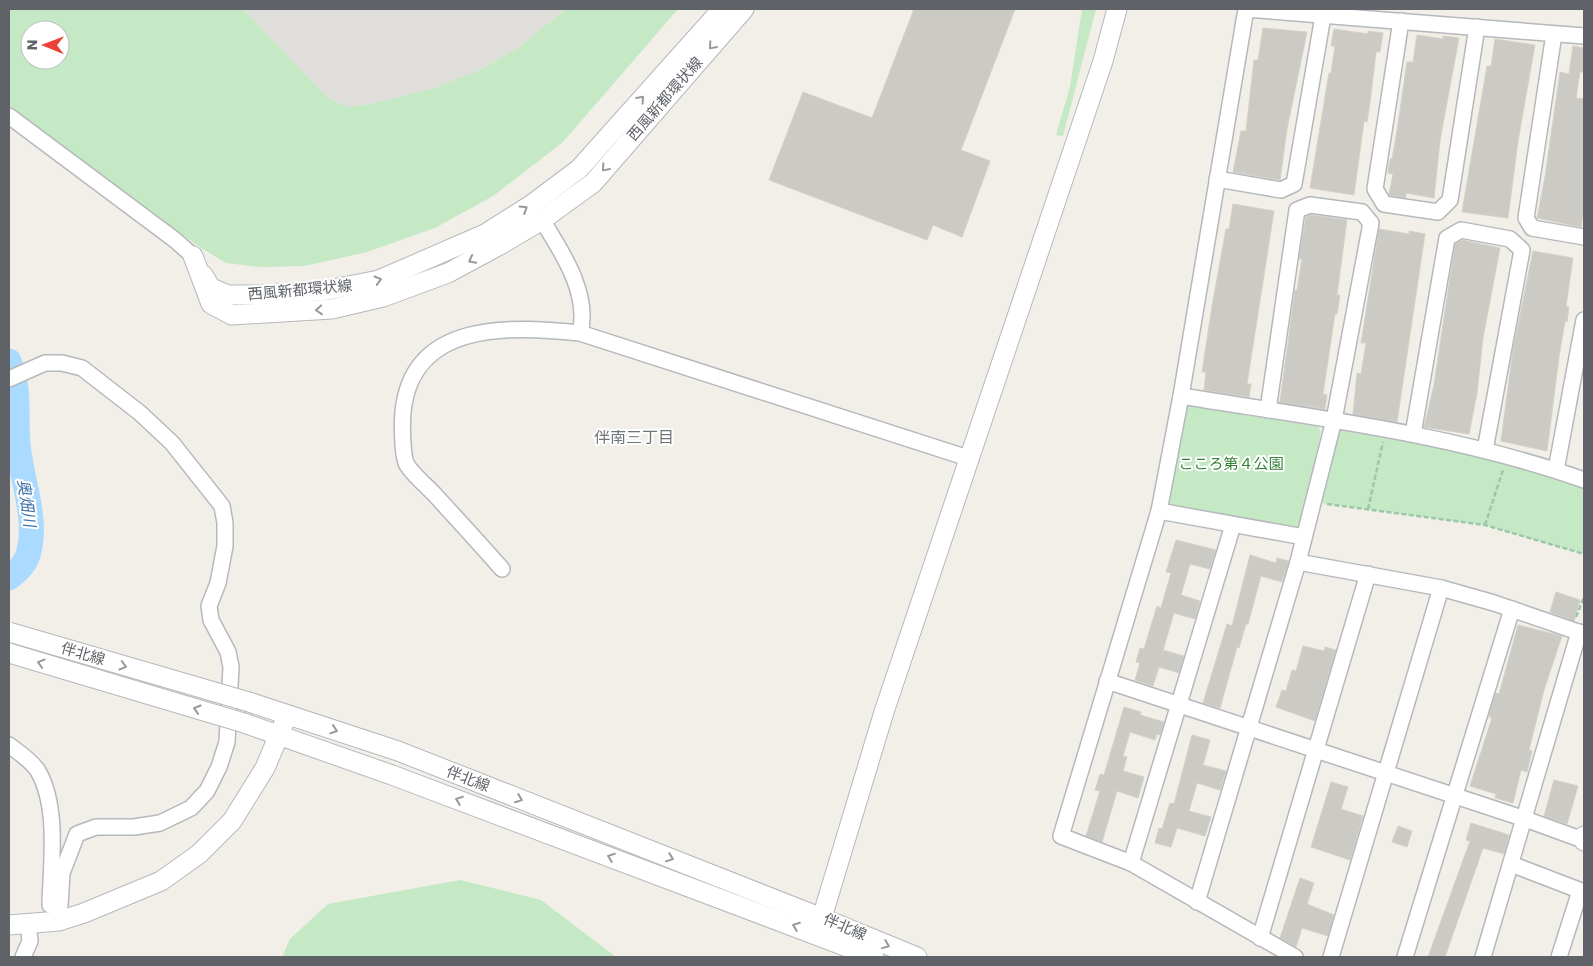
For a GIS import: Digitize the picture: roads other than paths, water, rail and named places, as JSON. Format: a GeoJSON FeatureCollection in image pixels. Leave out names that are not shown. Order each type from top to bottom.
{"type":"FeatureCollection","features":[{"type":"Feature","properties":{"kind":"street","name":"西風新都環状線"},"geometry":{"type":"LineString","coordinates":[[193,256],[210,288],[228,295],[267,295],[328,290],[379,280],[450,250],[493,229],[531,205],[579,169],[722,9]]}},
{"type":"Feature","properties":{"kind":"street","name":"西風新都環状線"},"geometry":{"type":"LineString","coordinates":[[193,256],[211,304],[232,315],[332,309],[383,297],[448,273],[542,220],[593,183],[744,9]]}},
{"type":"Feature","properties":{"kind":"street"},"geometry":{"type":"LineString","coordinates":[[820,926],[884,712],[971,459],[1103,61],[1117,9]]}},
{"type":"Feature","properties":{"kind":"street"},"geometry":{"type":"LineString","coordinates":[[1294,957],[1131,863],[1061,836],[1159,511],[1181,396],[1246,10],[1584,36]]}},
{"type":"Feature","properties":{"kind":"street"},"geometry":{"type":"LineString","coordinates":[[1218,179],[1281,190],[1294,184],[1323,16]]}},
{"type":"Feature","properties":{"kind":"street"},"geometry":{"type":"LineString","coordinates":[[1401,21],[1375,189],[1384,204],[1438,212],[1450,200],[1477,27]]}},
{"type":"Feature","properties":{"kind":"street"},"geometry":{"type":"LineString","coordinates":[[1554,34],[1526,218],[1532,228],[1584,237]]}},
{"type":"Feature","properties":{"kind":"street"},"geometry":{"type":"LineString","coordinates":[[9,116],[175,240],[193,256]]}},
{"type":"Feature","properties":{"kind":"street"},"geometry":{"type":"LineString","coordinates":[[1197,902],[1298,562],[1334,420],[1371,224],[1362,212],[1310,205],[1297,210],[1268,410]]}},
{"type":"Feature","properties":{"kind":"street"},"geometry":{"type":"LineString","coordinates":[[542,220],[574,277],[584,318],[580,333]]}},
{"type":"Feature","properties":{"kind":"street"},"geometry":{"type":"LineString","coordinates":[[1413,434],[1447,238],[1461,230],[1510,239],[1522,250],[1485,450]]}},
{"type":"Feature","properties":{"kind":"street"},"geometry":{"type":"LineString","coordinates":[[1556,470],[1584,320]]}},
{"type":"Feature","properties":{"kind":"street"},"geometry":{"type":"LineString","coordinates":[[502,569],[406,463],[402,420],[405,394],[414,374],[429,355],[455,339],[494,329],[536,328],[580,333],[971,459]]}},
{"type":"Feature","properties":{"kind":"street"},"geometry":{"type":"LineString","coordinates":[[9,379],[45,363],[62,363],[82,368],[140,413],[172,443],[222,506],[225,523],[225,546],[222,565],[218,583],[209,606],[211,620],[228,652],[231,667],[227,742],[220,767],[207,791],[191,808],[160,823],[134,828],[96,827],[77,834],[62,873],[54,921]]}},
{"type":"Feature","properties":{"kind":"street"},"geometry":{"type":"LineString","coordinates":[[1181,396],[1413,434],[1508,456],[1584,480]]}},
{"type":"Feature","properties":{"kind":"street"},"geometry":{"type":"LineString","coordinates":[[1159,511],[1304,537]]}},
{"type":"Feature","properties":{"kind":"street"},"geometry":{"type":"LineString","coordinates":[[1131,863],[1233,525]]}},
{"type":"Feature","properties":{"kind":"street"},"geometry":{"type":"LineString","coordinates":[[1298,562],[1441,588],[1512,609],[1578,632],[1525,819],[1483,957]]}},
{"type":"Feature","properties":{"kind":"street"},"geometry":{"type":"LineString","coordinates":[[1260,938],[1368,574]]}},
{"type":"Feature","properties":{"kind":"street"},"geometry":{"type":"LineString","coordinates":[[1331,957],[1441,588]]}},
{"type":"Feature","properties":{"kind":"street"},"geometry":{"type":"LineString","coordinates":[[1405,957],[1512,609]]}},
{"type":"Feature","properties":{"kind":"street","name":"伴北線"},"geometry":{"type":"LineString","coordinates":[[9,632],[249,702],[398,752],[820,926],[874,957]]}},
{"type":"Feature","properties":{"kind":"street","name":"伴北線"},"geometry":{"type":"LineString","coordinates":[[9,653],[244,723],[820,926],[917,957]]}},
{"type":"Feature","properties":{"kind":"street"},"geometry":{"type":"LineString","coordinates":[[1107,681],[1584,839]]}},
{"type":"Feature","properties":{"kind":"street"},"geometry":{"type":"LineString","coordinates":[[9,925],[54,921],[161,881],[198,854],[232,821],[265,768],[288,715]]}},
{"type":"Feature","properties":{"kind":"street"},"geometry":{"type":"LineString","coordinates":[[9,745],[37,769],[46,788],[51,816],[54,921]]}},
{"type":"Feature","properties":{"kind":"street"},"geometry":{"type":"LineString","coordinates":[[1511,864],[1582,891],[1560,957]]}},
{"type":"Feature","properties":{"kind":"street"},"geometry":{"type":"LineString","coordinates":[[23,957],[30,941],[28,923]]}},
{"type":"Feature","properties":{"kind":"waterway","name":"奥畑川"},"geometry":{"type":"LineString","coordinates":[[9,361],[17,396],[19,452],[31,527],[31,539],[26,559],[19,570],[9,578]]}},
{"type":"Feature","properties":{"kind":"district","name":"伴南三丁目"},"geometry":{"type":"Point","coordinates":[634,437]}},
{"type":"Feature","properties":{"kind":"park label","name":"こころ第４公園"},"geometry":{"type":"Point","coordinates":[1231,464]}}]}
